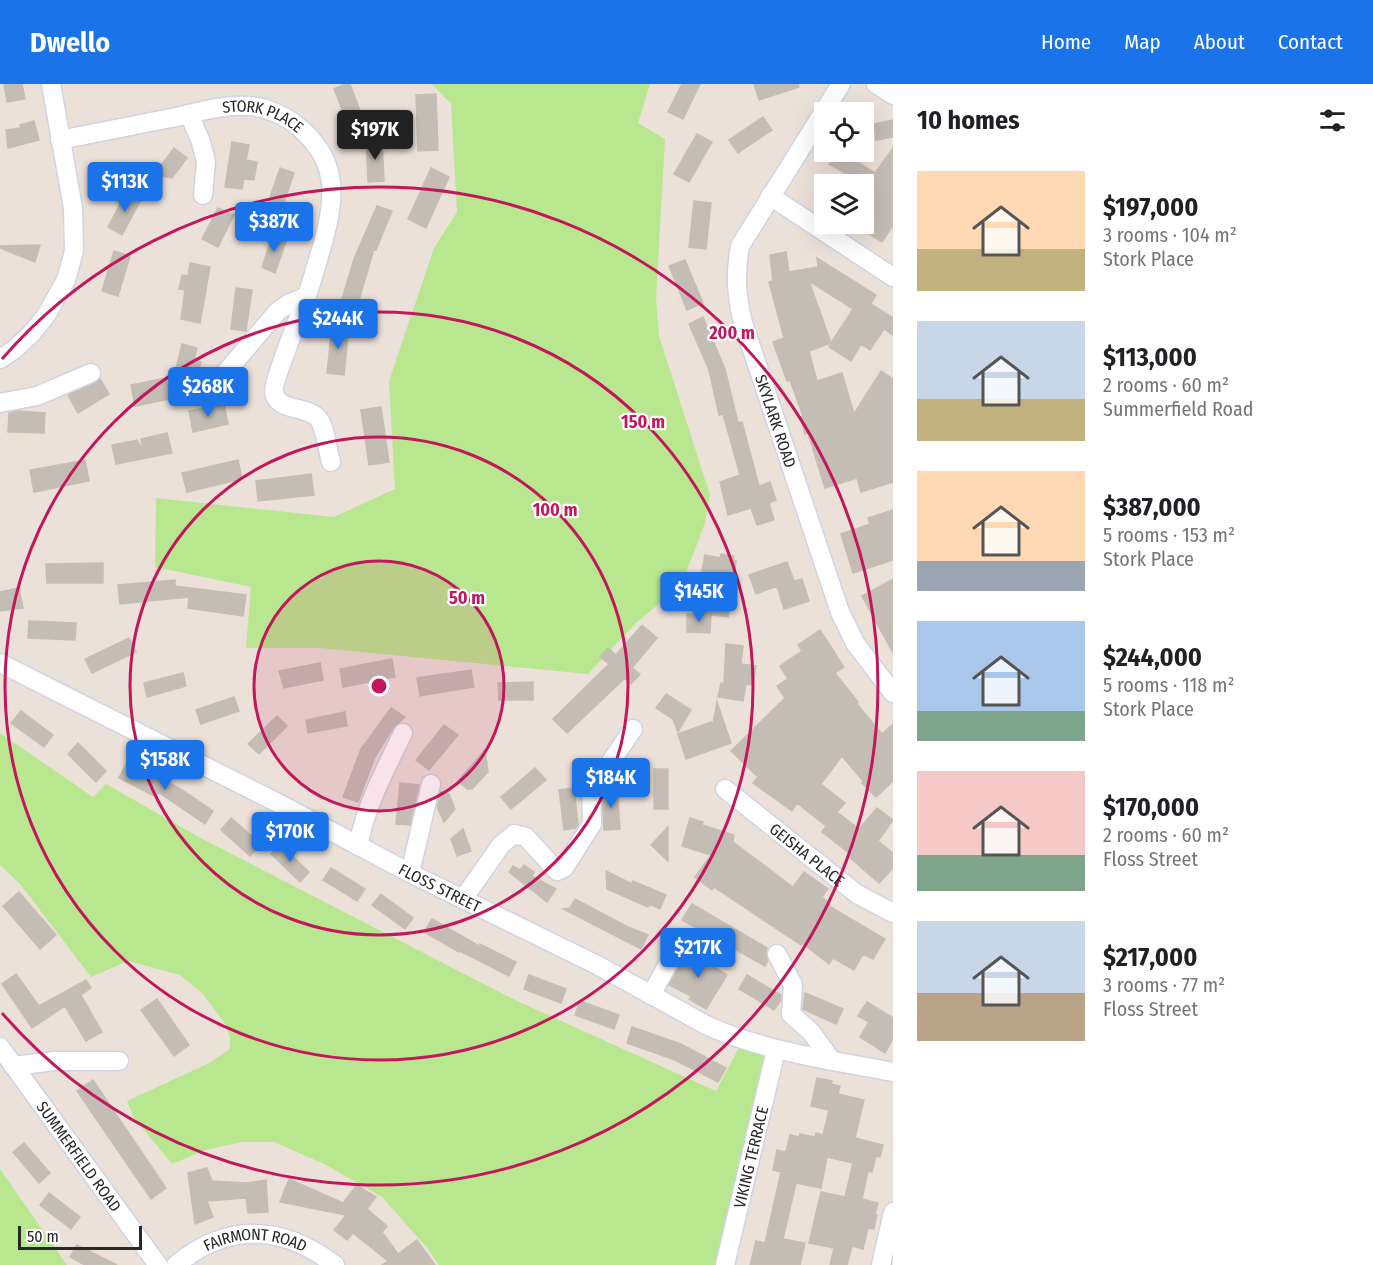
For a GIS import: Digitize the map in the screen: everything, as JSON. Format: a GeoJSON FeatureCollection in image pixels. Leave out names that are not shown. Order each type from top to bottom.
{"type":"FeatureCollection","features":[{"type":"Feature","properties":{"kind":"street"},"geometry":{"type":"LineString","coordinates":[[0,359],[33,332],[47,314],[66,280],[74,251],[75,226],[51,84]]}},
{"type":"Feature","properties":{"kind":"street","name":"SKYLARK ROAD"},"geometry":{"type":"LineString","coordinates":[[841,84],[740,246],[736,283],[740,310],[840,612],[855,644],[893,693]]}},
{"type":"Feature","properties":{"kind":"street"},"geometry":{"type":"LineString","coordinates":[[876,84],[893,95]]}},
{"type":"Feature","properties":{"kind":"street","name":"STORK PLACE"},"geometry":{"type":"LineString","coordinates":[[60,140],[245,105],[262,107],[297,125],[311,138],[327,166],[333,201],[331,214],[307,296],[273,384],[274,395],[280,403],[311,413],[318,419],[331,462]]}},
{"type":"Feature","properties":{"kind":"street"},"geometry":{"type":"LineString","coordinates":[[189,114],[201,142],[206,162],[204,195]]}},
{"type":"Feature","properties":{"kind":"street"},"geometry":{"type":"LineString","coordinates":[[770,196],[893,277]]}},
{"type":"Feature","properties":{"kind":"street"},"geometry":{"type":"LineString","coordinates":[[215,385],[278,311],[307,296]]}},
{"type":"Feature","properties":{"kind":"street"},"geometry":{"type":"LineString","coordinates":[[0,404],[37,396],[92,373]]}},
{"type":"Feature","properties":{"kind":"street","name":"FLOSS STREET"},"geometry":{"type":"LineString","coordinates":[[0,663],[276,802],[410,873],[597,965],[727,1034],[776,1050],[893,1072]]}},
{"type":"Feature","properties":{"kind":"street"},"geometry":{"type":"LineString","coordinates":[[463,899],[501,845],[514,834],[526,837],[557,871],[564,868],[592,824],[591,786],[596,777],[608,766],[633,729]]}},
{"type":"Feature","properties":{"kind":"street"},"geometry":{"type":"LineString","coordinates":[[358,846],[369,804],[403,733]]}},
{"type":"Feature","properties":{"kind":"street"},"geometry":{"type":"LineString","coordinates":[[410,873],[431,784]]}},
{"type":"Feature","properties":{"kind":"street","name":"GEISHA PLACE"},"geometry":{"type":"LineString","coordinates":[[725,789],[857,894],[893,913]]}},
{"type":"Feature","properties":{"kind":"street"},"geometry":{"type":"LineString","coordinates":[[651,995],[679,944]]}},
{"type":"Feature","properties":{"kind":"street"},"geometry":{"type":"LineString","coordinates":[[777,954],[793,985],[791,1014],[811,1032],[832,1061]]}},
{"type":"Feature","properties":{"kind":"street","name":"SUMMERFIELD ROAD"},"geometry":{"type":"LineString","coordinates":[[0,1047],[158,1265]]}},
{"type":"Feature","properties":{"kind":"street","name":"VIKING TERRACE"},"geometry":{"type":"LineString","coordinates":[[725,1265],[776,1050]]}},
{"type":"Feature","properties":{"kind":"street"},"geometry":{"type":"LineString","coordinates":[[13,1066],[54,1061],[119,1061]]}},
{"type":"Feature","properties":{"kind":"street"},"geometry":{"type":"LineString","coordinates":[[881,1265],[893,1212]]}},
{"type":"Feature","properties":{"kind":"street","name":"FAIRMONT ROAD"},"geometry":{"type":"LineString","coordinates":[[176,1265],[206,1246],[247,1234],[288,1238],[314,1249],[335,1265]]}},
{"type":"Feature","properties":{"kind":"green space"},"geometry":{"type":"Polygon","coordinates":[[[432,84],[650,84],[638,123],[665,139],[656,298],[659,336],[710,495],[705,523],[686,573],[672,593],[637,622],[588,674],[320,648],[246,648],[251,587],[155,567],[156,498],[334,517],[395,489],[389,381],[434,248],[457,212],[451,104],[432,84]]]}},
{"type":"Feature","properties":{"kind":"green space"},"geometry":{"type":"Polygon","coordinates":[[[0,733],[93,797],[106,784],[197,836],[517,1001],[716,1091],[742,1042],[775,1050],[724,1265],[439,1265],[428,1249],[382,1197],[324,1164],[274,1142],[242,1142],[206,1150],[172,1164],[134,1118],[127,1101],[209,1063],[230,1049],[230,1037],[225,1024],[203,994],[180,975],[128,961],[91,977],[20,884],[0,865],[0,733]]]}},
{"type":"Feature","properties":{"kind":"green space"},"geometry":{"type":"Polygon","coordinates":[[[0,1169],[67,1265],[0,1265],[0,1169]]]}},
{"type":"Feature","properties":{"kind":"building"},"geometry":{"type":"Polygon","coordinates":[[[4,84],[22,84],[25,99],[7,102],[4,84]]]}},
{"type":"Feature","properties":{"kind":"building"},"geometry":{"type":"Polygon","coordinates":[[[350,84],[364,121],[349,127],[334,89],[350,84]]]}},
{"type":"Feature","properties":{"kind":"building"},"geometry":{"type":"Polygon","coordinates":[[[682,84],[700,84],[683,119],[668,112],[682,84]]]}},
{"type":"Feature","properties":{"kind":"building"},"geometry":{"type":"Polygon","coordinates":[[[754,84],[798,84],[799,87],[759,100],[754,84]]]}},
{"type":"Feature","properties":{"kind":"building"},"geometry":{"type":"Polygon","coordinates":[[[436,94],[438,150],[418,151],[416,95],[436,94]]]}},
{"type":"Feature","properties":{"kind":"building"},"geometry":{"type":"Polygon","coordinates":[[[763,117],[772,130],[738,153],[729,140],[763,117]]]}},
{"type":"Feature","properties":{"kind":"building"},"geometry":{"type":"Polygon","coordinates":[[[893,120],[893,137],[876,140],[874,124],[893,120]]]}},
{"type":"Feature","properties":{"kind":"building"},"geometry":{"type":"Polygon","coordinates":[[[34,121],[39,140],[8,148],[6,130],[21,128],[20,125],[34,121]]]}},
{"type":"Feature","properties":{"kind":"building"},"geometry":{"type":"Polygon","coordinates":[[[697,134],[712,142],[689,182],[674,174],[697,134]]]}},
{"type":"Feature","properties":{"kind":"building"},"geometry":{"type":"Polygon","coordinates":[[[366,139],[382,140],[384,181],[368,182],[366,139]]]}},
{"type":"Feature","properties":{"kind":"building"},"geometry":{"type":"Polygon","coordinates":[[[232,142],[249,145],[246,160],[257,162],[254,180],[244,179],[242,189],[225,187],[232,142]]]}},
{"type":"Feature","properties":{"kind":"building"},"geometry":{"type":"Polygon","coordinates":[[[174,148],[187,158],[172,178],[154,175],[174,148]]]}},
{"type":"Feature","properties":{"kind":"building"},"geometry":{"type":"Polygon","coordinates":[[[893,148],[893,225],[882,242],[869,234],[874,234],[874,174],[846,174],[829,164],[830,162],[858,162],[875,173],[893,148]]]}},
{"type":"Feature","properties":{"kind":"building"},"geometry":{"type":"Polygon","coordinates":[[[280,168],[294,173],[281,211],[267,206],[280,168]]]}},
{"type":"Feature","properties":{"kind":"building"},"geometry":{"type":"Polygon","coordinates":[[[431,168],[449,177],[426,228],[408,219],[431,168]]]}},
{"type":"Feature","properties":{"kind":"building"},"geometry":{"type":"Polygon","coordinates":[[[127,191],[142,198],[122,235],[108,227],[127,191]]]}},
{"type":"Feature","properties":{"kind":"building"},"geometry":{"type":"Polygon","coordinates":[[[694,201],[711,203],[706,249],[689,247],[694,201]]]}},
{"type":"Feature","properties":{"kind":"building"},"geometry":{"type":"Polygon","coordinates":[[[377,206],[392,211],[376,250],[374,249],[358,304],[342,299],[354,259],[377,206]]]}},
{"type":"Feature","properties":{"kind":"building"},"geometry":{"type":"Polygon","coordinates":[[[218,208],[234,215],[218,247],[202,239],[218,208]]]}},
{"type":"Feature","properties":{"kind":"building"},"geometry":{"type":"Polygon","coordinates":[[[273,234],[287,239],[275,273],[262,267],[273,234]]]}},
{"type":"Feature","properties":{"kind":"building"},"geometry":{"type":"Polygon","coordinates":[[[40,245],[35,262],[0,248],[0,246],[40,245]]]}},
{"type":"Feature","properties":{"kind":"building"},"geometry":{"type":"Polygon","coordinates":[[[114,251],[130,256],[118,296],[102,291],[114,251]]]}},
{"type":"Feature","properties":{"kind":"building"},"geometry":{"type":"Polygon","coordinates":[[[786,252],[789,272],[818,267],[817,258],[876,295],[871,304],[893,318],[893,335],[884,329],[870,350],[861,344],[851,361],[829,347],[831,343],[809,351],[817,381],[842,373],[854,414],[881,371],[893,379],[893,482],[861,492],[857,478],[825,488],[808,433],[805,434],[800,417],[803,416],[773,342],[784,338],[769,282],[773,281],[770,255],[786,252]],[[809,281],[831,343],[853,309],[809,281]]]}},
{"type":"Feature","properties":{"kind":"building"},"geometry":{"type":"Polygon","coordinates":[[[685,260],[703,303],[687,310],[669,266],[685,260]]]}},
{"type":"Feature","properties":{"kind":"building"},"geometry":{"type":"Polygon","coordinates":[[[190,263],[210,267],[200,323],[181,319],[185,290],[179,289],[182,275],[188,276],[190,263]]]}},
{"type":"Feature","properties":{"kind":"building"},"geometry":{"type":"Polygon","coordinates":[[[236,288],[252,290],[246,331],[231,329],[236,288]]]}},
{"type":"Feature","properties":{"kind":"building"},"geometry":{"type":"Polygon","coordinates":[[[703,317],[725,369],[738,423],[742,422],[759,486],[770,482],[776,500],[769,503],[774,520],[757,525],[751,508],[728,515],[720,482],[740,475],[723,414],[719,415],[709,370],[689,324],[703,317]]]}},
{"type":"Feature","properties":{"kind":"building"},"geometry":{"type":"Polygon","coordinates":[[[332,326],[349,328],[344,375],[327,373],[332,326]]]}},
{"type":"Feature","properties":{"kind":"building"},"geometry":{"type":"Polygon","coordinates":[[[182,344],[197,348],[194,360],[201,362],[198,374],[176,369],[182,344]]]}},
{"type":"Feature","properties":{"kind":"building"},"geometry":{"type":"Polygon","coordinates":[[[166,378],[170,399],[135,406],[131,385],[166,378]]]}},
{"type":"Feature","properties":{"kind":"building"},"geometry":{"type":"Polygon","coordinates":[[[100,379],[109,394],[78,413],[68,395],[100,379]]]}},
{"type":"Feature","properties":{"kind":"building"},"geometry":{"type":"Polygon","coordinates":[[[224,404],[228,424],[193,432],[189,411],[224,404]]]}},
{"type":"Feature","properties":{"kind":"building"},"geometry":{"type":"Polygon","coordinates":[[[381,407],[389,462],[369,465],[361,410],[381,407]]]}},
{"type":"Feature","properties":{"kind":"building"},"geometry":{"type":"Polygon","coordinates":[[[17,411],[45,413],[44,433],[8,432],[9,413],[17,411]]]}},
{"type":"Feature","properties":{"kind":"building"},"geometry":{"type":"Polygon","coordinates":[[[167,433],[172,453],[116,464],[112,445],[137,440],[143,450],[141,439],[167,433]]]}},
{"type":"Feature","properties":{"kind":"building"},"geometry":{"type":"Polygon","coordinates":[[[85,460],[89,481],[34,492],[30,470],[85,460]]]}},
{"type":"Feature","properties":{"kind":"building"},"geometry":{"type":"Polygon","coordinates":[[[238,460],[242,479],[187,492],[182,473],[238,460]]]}},
{"type":"Feature","properties":{"kind":"building"},"geometry":{"type":"Polygon","coordinates":[[[311,474],[314,495],[258,501],[256,481],[311,474]]]}},
{"type":"Feature","properties":{"kind":"building"},"geometry":{"type":"Polygon","coordinates":[[[893,510],[893,560],[853,573],[841,534],[870,524],[868,518],[893,510]]]}},
{"type":"Feature","properties":{"kind":"building"},"geometry":{"type":"Polygon","coordinates":[[[721,554],[734,556],[733,561],[736,561],[728,617],[700,613],[705,583],[700,582],[705,555],[720,558],[721,554]]]}},
{"type":"Feature","properties":{"kind":"building"},"geometry":{"type":"Polygon","coordinates":[[[787,562],[794,581],[802,579],[809,601],[784,609],[777,586],[756,594],[749,575],[787,562]]]}},
{"type":"Feature","properties":{"kind":"building"},"geometry":{"type":"Polygon","coordinates":[[[103,563],[103,583],[47,583],[46,564],[103,563]]]}},
{"type":"Feature","properties":{"kind":"building"},"geometry":{"type":"Polygon","coordinates":[[[893,579],[893,653],[862,596],[893,579]]]}},
{"type":"Feature","properties":{"kind":"building"},"geometry":{"type":"Polygon","coordinates":[[[175,580],[175,586],[246,595],[243,616],[188,608],[189,597],[120,604],[118,585],[175,580]]]}},
{"type":"Feature","properties":{"kind":"building"},"geometry":{"type":"Polygon","coordinates":[[[19,588],[23,608],[0,611],[0,592],[19,588]]]}},
{"type":"Feature","properties":{"kind":"building"},"geometry":{"type":"Polygon","coordinates":[[[687,614],[711,615],[710,633],[687,632],[687,614]]]}},
{"type":"Feature","properties":{"kind":"building"},"geometry":{"type":"Polygon","coordinates":[[[29,621],[76,623],[75,640],[28,638],[29,621]]]}},
{"type":"Feature","properties":{"kind":"building"},"geometry":{"type":"Polygon","coordinates":[[[642,625],[657,638],[632,668],[640,674],[631,684],[625,678],[567,733],[553,719],[609,664],[600,657],[608,648],[616,655],[642,625]]]}},
{"type":"Feature","properties":{"kind":"building"},"geometry":{"type":"Polygon","coordinates":[[[820,630],[844,667],[835,673],[858,702],[857,704],[882,734],[893,724],[893,781],[876,797],[862,783],[863,781],[842,756],[821,784],[845,803],[837,812],[859,829],[877,808],[893,820],[878,841],[893,853],[893,868],[879,883],[848,856],[849,853],[822,832],[826,826],[797,803],[792,811],[753,783],[758,777],[731,751],[785,698],[777,686],[788,679],[780,666],[802,651],[798,645],[820,630]]]}},
{"type":"Feature","properties":{"kind":"building"},"geometry":{"type":"Polygon","coordinates":[[[129,638],[136,652],[92,673],[85,659],[129,638]]]}},
{"type":"Feature","properties":{"kind":"building"},"geometry":{"type":"Polygon","coordinates":[[[726,644],[743,646],[741,664],[756,666],[753,685],[746,684],[743,701],[718,697],[721,683],[724,684],[726,644]]]}},
{"type":"Feature","properties":{"kind":"building"},"geometry":{"type":"Polygon","coordinates":[[[392,659],[395,677],[343,687],[340,669],[392,659]]]}},
{"type":"Feature","properties":{"kind":"building"},"geometry":{"type":"Polygon","coordinates":[[[320,663],[323,680],[284,688],[279,671],[320,663]]]}},
{"type":"Feature","properties":{"kind":"building"},"geometry":{"type":"Polygon","coordinates":[[[471,670],[474,687],[420,696],[417,678],[471,670]]]}},
{"type":"Feature","properties":{"kind":"building"},"geometry":{"type":"Polygon","coordinates":[[[183,673],[186,686],[147,697],[144,683],[183,673]]]}},
{"type":"Feature","properties":{"kind":"building"},"geometry":{"type":"Polygon","coordinates":[[[533,682],[533,700],[499,700],[498,683],[533,682]]]}},
{"type":"Feature","properties":{"kind":"building"},"geometry":{"type":"Polygon","coordinates":[[[666,694],[691,710],[678,732],[673,719],[656,708],[666,694]]]}},
{"type":"Feature","properties":{"kind":"building"},"geometry":{"type":"Polygon","coordinates":[[[234,697],[239,711],[201,724],[196,710],[234,697]]]}},
{"type":"Feature","properties":{"kind":"building"},"geometry":{"type":"Polygon","coordinates":[[[717,702],[731,743],[686,759],[678,734],[711,722],[713,724],[717,702]]]}},
{"type":"Feature","properties":{"kind":"building"},"geometry":{"type":"Polygon","coordinates":[[[391,708],[405,717],[393,728],[375,757],[358,802],[343,797],[361,749],[391,708]]]}},
{"type":"Feature","properties":{"kind":"building"},"geometry":{"type":"Polygon","coordinates":[[[21,711],[53,735],[44,747],[11,723],[21,711]]]}},
{"type":"Feature","properties":{"kind":"building"},"geometry":{"type":"Polygon","coordinates":[[[345,712],[347,726],[308,733],[306,720],[345,712]]]}},
{"type":"Feature","properties":{"kind":"building"},"geometry":{"type":"Polygon","coordinates":[[[277,716],[287,726],[259,754],[248,744],[277,716]]]}},
{"type":"Feature","properties":{"kind":"building"},"geometry":{"type":"Polygon","coordinates":[[[444,725],[458,735],[429,770],[416,760],[444,725]]]}},
{"type":"Feature","properties":{"kind":"building"},"geometry":{"type":"Polygon","coordinates":[[[78,743],[106,771],[96,782],[68,754],[78,743]]]}},
{"type":"Feature","properties":{"kind":"building"},"geometry":{"type":"Polygon","coordinates":[[[485,750],[488,772],[472,789],[467,789],[458,781],[485,750]]]}},
{"type":"Feature","properties":{"kind":"building"},"geometry":{"type":"Polygon","coordinates":[[[127,762],[179,788],[213,811],[205,824],[158,792],[156,797],[119,778],[127,762]]]}},
{"type":"Feature","properties":{"kind":"building"},"geometry":{"type":"Polygon","coordinates":[[[535,768],[546,780],[511,809],[501,797],[535,768]]]}},
{"type":"Feature","properties":{"kind":"building"},"geometry":{"type":"Polygon","coordinates":[[[654,769],[668,769],[668,809],[654,809],[654,769]]]}},
{"type":"Feature","properties":{"kind":"building"},"geometry":{"type":"Polygon","coordinates":[[[400,783],[419,785],[410,825],[396,824],[400,783]]]}},
{"type":"Feature","properties":{"kind":"building"},"geometry":{"type":"Polygon","coordinates":[[[617,787],[620,829],[604,830],[602,789],[617,787]]]}},
{"type":"Feature","properties":{"kind":"building"},"geometry":{"type":"Polygon","coordinates":[[[574,788],[578,824],[576,828],[564,830],[559,790],[574,788]]]}},
{"type":"Feature","properties":{"kind":"building"},"geometry":{"type":"Polygon","coordinates":[[[441,792],[449,794],[455,809],[444,822],[437,807],[441,792]]]}},
{"type":"Feature","properties":{"kind":"building"},"geometry":{"type":"Polygon","coordinates":[[[231,818],[261,844],[250,856],[221,830],[231,818]]]}},
{"type":"Feature","properties":{"kind":"building"},"geometry":{"type":"Polygon","coordinates":[[[690,818],[703,822],[702,825],[734,835],[733,842],[793,887],[804,872],[828,889],[822,897],[830,904],[829,906],[885,939],[873,959],[863,954],[854,970],[833,958],[829,964],[802,943],[801,945],[714,887],[712,890],[695,877],[711,855],[682,846],[690,818]]]}},
{"type":"Feature","properties":{"kind":"building"},"geometry":{"type":"Polygon","coordinates":[[[668,827],[668,861],[651,845],[668,827]]]}},
{"type":"Feature","properties":{"kind":"building"},"geometry":{"type":"Polygon","coordinates":[[[463,829],[471,851],[457,856],[451,839],[463,829]]]}},
{"type":"Feature","properties":{"kind":"building"},"geometry":{"type":"Polygon","coordinates":[[[280,844],[309,872],[300,882],[271,854],[280,844]]]}},
{"type":"Feature","properties":{"kind":"building"},"geometry":{"type":"Polygon","coordinates":[[[524,865],[534,872],[532,876],[556,889],[547,902],[509,872],[513,866],[520,870],[524,865]]]}},
{"type":"Feature","properties":{"kind":"building"},"geometry":{"type":"Polygon","coordinates":[[[331,868],[365,889],[357,901],[323,880],[331,868]]]}},
{"type":"Feature","properties":{"kind":"building"},"geometry":{"type":"Polygon","coordinates":[[[606,871],[632,884],[633,881],[666,895],[660,909],[650,904],[648,907],[607,889],[606,871]]]}},
{"type":"Feature","properties":{"kind":"building"},"geometry":{"type":"Polygon","coordinates":[[[19,892],[56,935],[40,949],[3,906],[19,892]]]}},
{"type":"Feature","properties":{"kind":"building"},"geometry":{"type":"Polygon","coordinates":[[[381,894],[413,918],[405,929],[372,905],[381,894]]]}},
{"type":"Feature","properties":{"kind":"building"},"geometry":{"type":"Polygon","coordinates":[[[575,899],[648,935],[641,949],[563,909],[570,908],[575,899]]]}},
{"type":"Feature","properties":{"kind":"building"},"geometry":{"type":"Polygon","coordinates":[[[692,904],[767,948],[768,960],[765,966],[682,920],[692,904]]]}},
{"type":"Feature","properties":{"kind":"building"},"geometry":{"type":"Polygon","coordinates":[[[432,919],[479,946],[480,944],[516,962],[509,976],[424,932],[432,919]]]}},
{"type":"Feature","properties":{"kind":"building"},"geometry":{"type":"Polygon","coordinates":[[[688,950],[727,975],[706,1009],[689,999],[691,996],[669,985],[688,950]]]}},
{"type":"Feature","properties":{"kind":"building"},"geometry":{"type":"Polygon","coordinates":[[[16,974],[39,1006],[86,980],[91,988],[81,995],[102,1032],[86,1041],[65,1006],[32,1028],[2,984],[16,974]]]}},
{"type":"Feature","properties":{"kind":"building"},"geometry":{"type":"Polygon","coordinates":[[[529,975],[566,989],[561,1003],[524,989],[529,975]]]}},
{"type":"Feature","properties":{"kind":"building"},"geometry":{"type":"Polygon","coordinates":[[[747,975],[781,995],[781,1000],[774,1010],[739,989],[747,975]]]}},
{"type":"Feature","properties":{"kind":"building"},"geometry":{"type":"Polygon","coordinates":[[[805,993],[843,1009],[836,1024],[803,1009],[805,993]]]}},
{"type":"Feature","properties":{"kind":"building"},"geometry":{"type":"Polygon","coordinates":[[[157,999],[189,1045],[174,1056],[141,1010],[157,999]]]}},
{"type":"Feature","properties":{"kind":"building"},"geometry":{"type":"Polygon","coordinates":[[[580,1001],[619,1015],[614,1029],[575,1015],[580,1001]]]}},
{"type":"Feature","properties":{"kind":"building"},"geometry":{"type":"Polygon","coordinates":[[[867,1002],[893,1018],[893,1039],[885,1053],[860,1037],[869,1022],[858,1016],[867,1002]]]}},
{"type":"Feature","properties":{"kind":"building"},"geometry":{"type":"Polygon","coordinates":[[[632,1027],[681,1044],[726,1068],[718,1082],[675,1060],[627,1043],[632,1027]]]}},
{"type":"Feature","properties":{"kind":"building"},"geometry":{"type":"Polygon","coordinates":[[[817,1078],[832,1081],[831,1084],[840,1086],[838,1094],[864,1100],[855,1138],[883,1145],[880,1157],[876,1156],[872,1172],[868,1171],[862,1199],[878,1203],[874,1229],[868,1228],[863,1249],[852,1246],[847,1265],[830,1265],[834,1248],[809,1243],[821,1192],[845,1197],[853,1163],[827,1157],[821,1188],[796,1183],[783,1239],[805,1243],[800,1265],[750,1265],[756,1241],[765,1243],[781,1172],[773,1170],[777,1150],[786,1152],[790,1135],[815,1137],[816,1133],[823,1135],[829,1110],[811,1106],[817,1078]]]}},
{"type":"Feature","properties":{"kind":"building"},"geometry":{"type":"Polygon","coordinates":[[[93,1080],[166,1188],[151,1199],[77,1091],[93,1080]]]}},
{"type":"Feature","properties":{"kind":"building"},"geometry":{"type":"Polygon","coordinates":[[[24,1143],[50,1173],[39,1183],[13,1152],[24,1143]]]}},
{"type":"Feature","properties":{"kind":"building"},"geometry":{"type":"Polygon","coordinates":[[[207,1168],[212,1181],[247,1183],[266,1180],[268,1212],[248,1213],[246,1198],[207,1201],[213,1217],[195,1224],[188,1173],[207,1168]]]}},
{"type":"Feature","properties":{"kind":"building"},"geometry":{"type":"Polygon","coordinates":[[[289,1179],[343,1203],[357,1185],[376,1197],[367,1209],[387,1226],[382,1232],[398,1254],[417,1240],[435,1265],[382,1265],[388,1261],[353,1233],[347,1240],[334,1230],[346,1215],[280,1202],[289,1179]]]}},
{"type":"Feature","properties":{"kind":"building"},"geometry":{"type":"Polygon","coordinates":[[[49,1193],[80,1217],[71,1229],[40,1205],[49,1193]]]}},
{"type":"Feature","properties":{"kind":"building"},"geometry":{"type":"Polygon","coordinates":[[[77,1245],[117,1265],[85,1265],[70,1257],[77,1245]]]}}]}
